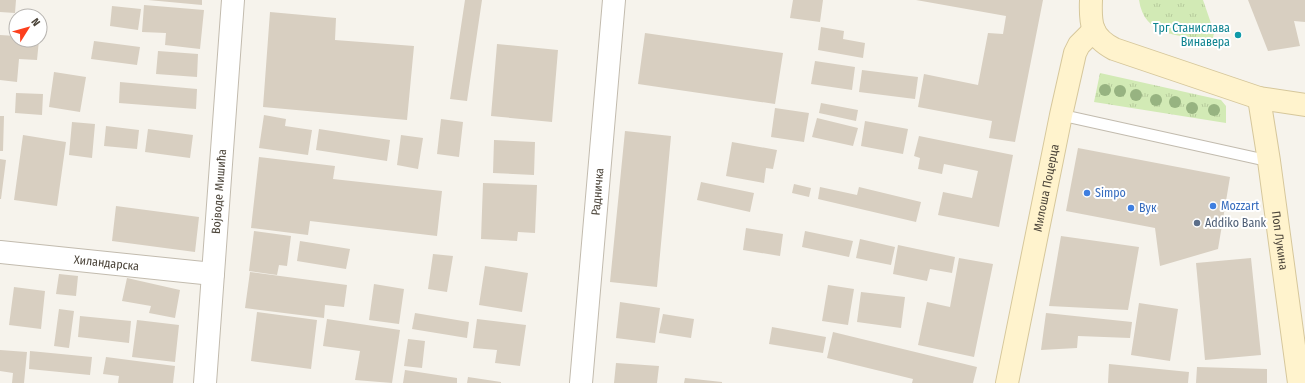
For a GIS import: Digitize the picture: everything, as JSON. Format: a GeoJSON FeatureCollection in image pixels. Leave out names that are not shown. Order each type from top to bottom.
{"type":"FeatureCollection","features":[{"type":"Feature","properties":{"kind":"street","name":"Војводе Мишића"},"geometry":{"type":"LineString","coordinates":[[205,383],[234,0]]}},
{"type":"Feature","properties":{"kind":"street","name":"Радничка"},"geometry":{"type":"LineString","coordinates":[[581,383],[614,0]]}},
{"type":"Feature","properties":{"kind":"street"},"geometry":{"type":"LineString","coordinates":[[1091,0],[1090,23],[1102,41],[1114,49],[1259,98],[1305,105]]}},
{"type":"Feature","properties":{"kind":"street","name":"Милоша Поцерца"},"geometry":{"type":"LineString","coordinates":[[1007,383],[1075,53],[1079,44],[1094,30]]}},
{"type":"Feature","properties":{"kind":"street","name":"Поп Лукина"},"geometry":{"type":"LineString","coordinates":[[1259,98],[1299,383]]}},
{"type":"Feature","properties":{"kind":"street","name":"Хиландарска"},"geometry":{"type":"LineString","coordinates":[[0,252],[213,274]]}},
{"type":"Feature","properties":{"kind":"lane"},"geometry":{"type":"LineString","coordinates":[[1061,115],[1269,161]]}},
{"type":"Feature","properties":{"kind":"green space"},"geometry":{"type":"Polygon","coordinates":[[[1139,0],[1203,0],[1214,32],[1213,38],[1207,40],[1164,32],[1148,21],[1142,12],[1139,0]]]}},
{"type":"Feature","properties":{"kind":"green space"},"geometry":{"type":"Polygon","coordinates":[[[1100,73],[1221,100],[1226,106],[1226,123],[1094,102],[1100,73]]]}},
{"type":"Feature","properties":{"kind":"building"},"geometry":{"type":"Polygon","coordinates":[[[0,0],[16,0],[15,8],[8,8],[8,13],[0,12],[0,0]]]}},
{"type":"Feature","properties":{"kind":"building"},"geometry":{"type":"Polygon","coordinates":[[[148,0],[202,0],[202,5],[148,0]]]}},
{"type":"Feature","properties":{"kind":"building"},"geometry":{"type":"Polygon","coordinates":[[[465,0],[482,0],[467,101],[450,99],[465,0]]]}},
{"type":"Feature","properties":{"kind":"building"},"geometry":{"type":"Polygon","coordinates":[[[793,0],[823,0],[820,22],[790,18],[793,0]]]}},
{"type":"Feature","properties":{"kind":"building"},"geometry":{"type":"Polygon","coordinates":[[[916,0],[1043,0],[1015,142],[989,138],[992,121],[918,107],[924,74],[978,85],[988,33],[1003,34],[1006,16],[916,0]]]}},
{"type":"Feature","properties":{"kind":"building"},"geometry":{"type":"Polygon","coordinates":[[[1248,0],[1305,0],[1305,22],[1294,21],[1300,46],[1268,51],[1248,0]]]}},
{"type":"Feature","properties":{"kind":"building"},"geometry":{"type":"Polygon","coordinates":[[[144,5],[204,10],[200,49],[165,45],[166,33],[142,32],[144,5]]]}},
{"type":"Feature","properties":{"kind":"building"},"geometry":{"type":"Polygon","coordinates":[[[112,6],[141,9],[138,30],[110,26],[112,6]]]}},
{"type":"Feature","properties":{"kind":"building"},"geometry":{"type":"Polygon","coordinates":[[[270,12],[336,18],[335,40],[414,46],[407,120],[263,107],[270,12]]]}},
{"type":"Feature","properties":{"kind":"building"},"geometry":{"type":"Polygon","coordinates":[[[821,27],[844,31],[843,39],[865,43],[863,58],[818,50],[821,27]]]}},
{"type":"Feature","properties":{"kind":"building"},"geometry":{"type":"Polygon","coordinates":[[[645,33],[783,53],[775,104],[638,84],[645,33]]]}},
{"type":"Feature","properties":{"kind":"building"},"geometry":{"type":"Polygon","coordinates":[[[0,35],[8,36],[8,48],[38,48],[37,60],[19,59],[17,82],[0,80],[0,35]]]}},
{"type":"Feature","properties":{"kind":"building"},"geometry":{"type":"Polygon","coordinates":[[[94,41],[140,47],[137,65],[91,59],[94,41]]]}},
{"type":"Feature","properties":{"kind":"building"},"geometry":{"type":"Polygon","coordinates":[[[497,44],[558,50],[552,122],[491,116],[497,44]]]}},
{"type":"Feature","properties":{"kind":"building"},"geometry":{"type":"Polygon","coordinates":[[[158,51],[198,54],[197,77],[156,74],[158,51]]]}},
{"type":"Feature","properties":{"kind":"building"},"geometry":{"type":"Polygon","coordinates":[[[815,61],[855,67],[852,90],[811,84],[815,61]]]}},
{"type":"Feature","properties":{"kind":"building"},"geometry":{"type":"Polygon","coordinates":[[[862,70],[918,77],[915,99],[859,92],[862,70]]]}},
{"type":"Feature","properties":{"kind":"building"},"geometry":{"type":"Polygon","coordinates":[[[54,72],[86,77],[80,112],[49,107],[54,72]]]}},
{"type":"Feature","properties":{"kind":"building"},"geometry":{"type":"Polygon","coordinates":[[[120,82],[197,89],[196,109],[119,103],[120,82]]]}},
{"type":"Feature","properties":{"kind":"building"},"geometry":{"type":"Polygon","coordinates":[[[16,93],[43,94],[42,115],[15,113],[16,93]]]}},
{"type":"Feature","properties":{"kind":"building"},"geometry":{"type":"Polygon","coordinates":[[[821,103],[858,110],[856,121],[819,113],[821,103]]]}},
{"type":"Feature","properties":{"kind":"building"},"geometry":{"type":"Polygon","coordinates":[[[775,108],[809,113],[804,142],[771,137],[775,108]]]}},
{"type":"Feature","properties":{"kind":"building"},"geometry":{"type":"Polygon","coordinates":[[[264,115],[286,119],[285,126],[312,130],[308,155],[259,148],[264,115]]]}},
{"type":"Feature","properties":{"kind":"building"},"geometry":{"type":"Polygon","coordinates":[[[0,116],[4,116],[3,151],[0,151],[0,116]]]}},
{"type":"Feature","properties":{"kind":"building"},"geometry":{"type":"Polygon","coordinates":[[[817,118],[858,128],[853,146],[812,137],[817,118]]]}},
{"type":"Feature","properties":{"kind":"building"},"geometry":{"type":"Polygon","coordinates":[[[441,119],[463,122],[459,157],[437,154],[441,119]]]}},
{"type":"Feature","properties":{"kind":"building"},"geometry":{"type":"Polygon","coordinates":[[[865,121],[908,129],[903,154],[861,146],[865,121]]]}},
{"type":"Feature","properties":{"kind":"building"},"geometry":{"type":"Polygon","coordinates":[[[72,122],[95,124],[92,158],[69,155],[72,122]]]}},
{"type":"Feature","properties":{"kind":"building"},"geometry":{"type":"Polygon","coordinates":[[[106,126],[139,130],[137,149],[104,146],[106,126]]]}},
{"type":"Feature","properties":{"kind":"building"},"geometry":{"type":"Polygon","coordinates":[[[148,129],[193,135],[190,158],[145,152],[148,129]]]}},
{"type":"Feature","properties":{"kind":"building"},"geometry":{"type":"Polygon","coordinates":[[[319,129],[390,140],[387,161],[316,150],[319,129]]]}},
{"type":"Feature","properties":{"kind":"building"},"geometry":{"type":"Polygon","coordinates":[[[625,131],[671,136],[657,287],[610,282],[625,131]]]}},
{"type":"Feature","properties":{"kind":"building"},"geometry":{"type":"Polygon","coordinates":[[[23,135],[66,142],[57,206],[14,200],[23,135]]]}},
{"type":"Feature","properties":{"kind":"building"},"geometry":{"type":"Polygon","coordinates":[[[401,135],[423,138],[418,169],[397,165],[401,135]]]}},
{"type":"Feature","properties":{"kind":"building"},"geometry":{"type":"Polygon","coordinates":[[[919,136],[1013,155],[999,227],[938,215],[943,192],[972,198],[978,171],[944,164],[942,174],[918,169],[920,158],[914,156],[919,136]]]}},
{"type":"Feature","properties":{"kind":"building"},"geometry":{"type":"Polygon","coordinates":[[[494,140],[535,142],[534,175],[493,173],[494,140]]]}},
{"type":"Feature","properties":{"kind":"building"},"geometry":{"type":"Polygon","coordinates":[[[732,142],[777,150],[773,169],[766,168],[764,183],[726,176],[732,142]]]}},
{"type":"Feature","properties":{"kind":"building"},"geometry":{"type":"Polygon","coordinates":[[[1078,148],[1230,177],[1218,249],[1160,266],[1155,228],[1066,211],[1078,148]]]}},
{"type":"Feature","properties":{"kind":"building"},"geometry":{"type":"Polygon","coordinates":[[[259,157],[335,166],[333,179],[442,191],[437,236],[310,221],[308,235],[251,228],[259,157]]]}},
{"type":"Feature","properties":{"kind":"building"},"geometry":{"type":"Polygon","coordinates":[[[0,159],[6,160],[1,199],[0,199],[0,159]]]}},
{"type":"Feature","properties":{"kind":"building"},"geometry":{"type":"Polygon","coordinates":[[[701,182],[754,193],[750,212],[697,200],[701,182]]]}},
{"type":"Feature","properties":{"kind":"building"},"geometry":{"type":"Polygon","coordinates":[[[483,183],[537,185],[535,233],[518,232],[517,241],[481,239],[483,183]]]}},
{"type":"Feature","properties":{"kind":"building"},"geometry":{"type":"Polygon","coordinates":[[[794,184],[811,188],[809,197],[792,193],[794,184]]]}},
{"type":"Feature","properties":{"kind":"building"},"geometry":{"type":"Polygon","coordinates":[[[820,187],[857,195],[859,187],[921,202],[916,222],[818,199],[820,187]]]}},
{"type":"Feature","properties":{"kind":"building"},"geometry":{"type":"Polygon","coordinates":[[[116,206],[199,217],[195,252],[112,241],[116,206]]]}},
{"type":"Feature","properties":{"kind":"building"},"geometry":{"type":"Polygon","coordinates":[[[746,228],[783,234],[780,256],[743,250],[746,228]]]}},
{"type":"Feature","properties":{"kind":"building"},"geometry":{"type":"Polygon","coordinates":[[[254,231],[291,236],[287,266],[279,265],[277,275],[249,271],[254,231]]]}},
{"type":"Feature","properties":{"kind":"building"},"geometry":{"type":"Polygon","coordinates":[[[805,231],[853,241],[849,257],[802,247],[805,231]]]}},
{"type":"Feature","properties":{"kind":"building"},"geometry":{"type":"Polygon","coordinates":[[[1061,236],[1139,247],[1128,310],[1049,306],[1061,236]]]}},
{"type":"Feature","properties":{"kind":"building"},"geometry":{"type":"Polygon","coordinates":[[[860,239],[895,247],[891,265],[856,258],[860,239]]]}},
{"type":"Feature","properties":{"kind":"building"},"geometry":{"type":"Polygon","coordinates":[[[300,241],[350,249],[346,269],[297,261],[300,241]]]}},
{"type":"Feature","properties":{"kind":"building"},"geometry":{"type":"Polygon","coordinates":[[[898,245],[955,257],[952,273],[930,269],[927,281],[893,274],[898,245]]]}},
{"type":"Feature","properties":{"kind":"building"},"geometry":{"type":"Polygon","coordinates":[[[433,254],[453,256],[447,292],[428,289],[433,254]]]}},
{"type":"Feature","properties":{"kind":"building"},"geometry":{"type":"Polygon","coordinates":[[[959,258],[993,264],[974,357],[918,345],[927,302],[950,307],[959,258]]]}},
{"type":"Feature","properties":{"kind":"building"},"geometry":{"type":"Polygon","coordinates":[[[1251,258],[1261,355],[1205,360],[1196,263],[1251,258]]]}},
{"type":"Feature","properties":{"kind":"building"},"geometry":{"type":"Polygon","coordinates":[[[485,266],[528,273],[522,312],[479,305],[485,266]]]}},
{"type":"Feature","properties":{"kind":"building"},"geometry":{"type":"Polygon","coordinates":[[[250,272],[347,285],[344,307],[325,305],[324,318],[245,308],[250,272]]]}},
{"type":"Feature","properties":{"kind":"building"},"geometry":{"type":"Polygon","coordinates":[[[59,274],[78,276],[76,296],[56,294],[59,274]]]}},
{"type":"Feature","properties":{"kind":"building"},"geometry":{"type":"Polygon","coordinates":[[[127,278],[180,290],[175,318],[149,313],[151,306],[122,301],[127,278]]]}},
{"type":"Feature","properties":{"kind":"building"},"geometry":{"type":"Polygon","coordinates":[[[374,284],[404,289],[399,324],[369,320],[374,284]]]}},
{"type":"Feature","properties":{"kind":"building"},"geometry":{"type":"Polygon","coordinates":[[[828,285],[854,289],[848,325],[822,321],[828,285]]]}},
{"type":"Feature","properties":{"kind":"building"},"geometry":{"type":"Polygon","coordinates":[[[14,287],[45,291],[41,329],[9,325],[14,287]]]}},
{"type":"Feature","properties":{"kind":"building"},"geometry":{"type":"Polygon","coordinates":[[[861,292],[905,297],[901,328],[857,322],[861,292]]]}},
{"type":"Feature","properties":{"kind":"building"},"geometry":{"type":"Polygon","coordinates":[[[620,302],[660,308],[655,343],[616,338],[620,302]]]}},
{"type":"Feature","properties":{"kind":"building"},"geometry":{"type":"Polygon","coordinates":[[[1139,303],[1178,309],[1170,361],[1131,355],[1139,303]]]}},
{"type":"Feature","properties":{"kind":"building"},"geometry":{"type":"Polygon","coordinates":[[[59,309],[74,311],[69,348],[54,346],[59,309]]]}},
{"type":"Feature","properties":{"kind":"building"},"geometry":{"type":"Polygon","coordinates":[[[257,312],[317,320],[311,369],[251,361],[257,312]]]}},
{"type":"Feature","properties":{"kind":"building"},"geometry":{"type":"Polygon","coordinates":[[[415,313],[469,322],[467,338],[412,329],[415,313]]]}},
{"type":"Feature","properties":{"kind":"building"},"geometry":{"type":"Polygon","coordinates":[[[1046,313],[1132,322],[1130,338],[1078,336],[1077,348],[1041,350],[1046,313]]]}},
{"type":"Feature","properties":{"kind":"building"},"geometry":{"type":"Polygon","coordinates":[[[663,314],[694,319],[691,338],[659,333],[663,314]]]}},
{"type":"Feature","properties":{"kind":"building"},"geometry":{"type":"Polygon","coordinates":[[[80,316],[131,321],[129,343],[78,337],[80,316]]]}},
{"type":"Feature","properties":{"kind":"building"},"geometry":{"type":"Polygon","coordinates":[[[327,319],[400,330],[392,383],[355,380],[360,351],[323,346],[327,319]]]}},
{"type":"Feature","properties":{"kind":"building"},"geometry":{"type":"Polygon","coordinates":[[[477,319],[526,325],[520,366],[495,363],[497,350],[473,348],[477,319]]]}},
{"type":"Feature","properties":{"kind":"building"},"geometry":{"type":"Polygon","coordinates":[[[137,320],[179,325],[175,362],[132,357],[137,320]]]}},
{"type":"Feature","properties":{"kind":"building"},"geometry":{"type":"Polygon","coordinates":[[[772,327],[826,337],[823,353],[769,344],[772,327]]]}},
{"type":"Feature","properties":{"kind":"building"},"geometry":{"type":"Polygon","coordinates":[[[833,332],[977,367],[973,383],[912,383],[913,379],[827,358],[833,332]]]}},
{"type":"Feature","properties":{"kind":"building"},"geometry":{"type":"Polygon","coordinates":[[[408,339],[425,341],[422,368],[404,366],[408,339]]]}},
{"type":"Feature","properties":{"kind":"building"},"geometry":{"type":"Polygon","coordinates":[[[0,350],[27,352],[24,383],[12,383],[13,373],[0,371],[0,350]]]}},
{"type":"Feature","properties":{"kind":"building"},"geometry":{"type":"Polygon","coordinates":[[[30,351],[92,357],[90,375],[29,369],[30,351]]]}},
{"type":"Feature","properties":{"kind":"building"},"geometry":{"type":"Polygon","coordinates":[[[106,357],[175,366],[173,383],[118,383],[119,376],[103,374],[106,357]]]}},
{"type":"Feature","properties":{"kind":"building"},"geometry":{"type":"Polygon","coordinates":[[[616,363],[659,366],[657,383],[614,383],[616,363]]]}},
{"type":"Feature","properties":{"kind":"building"},"geometry":{"type":"Polygon","coordinates":[[[1109,364],[1189,372],[1188,383],[1108,383],[1109,364]]]}},
{"type":"Feature","properties":{"kind":"building"},"geometry":{"type":"Polygon","coordinates":[[[1197,367],[1267,369],[1267,383],[1196,383],[1197,367]]]}},
{"type":"Feature","properties":{"kind":"building"},"geometry":{"type":"Polygon","coordinates":[[[405,370],[457,378],[457,383],[403,383],[405,370]]]}},
{"type":"Feature","properties":{"kind":"building"},"geometry":{"type":"Polygon","coordinates":[[[468,377],[501,382],[501,383],[467,383],[468,377]]]}},
{"type":"Feature","properties":{"kind":"building"},"geometry":{"type":"Polygon","coordinates":[[[685,378],[722,382],[722,383],[684,383],[685,378]]]}},
{"type":"Feature","properties":{"kind":"place","name":"Трг Станислава Винавера"},"geometry":{"type":"Point","coordinates":[1238,35]}},
{"type":"Feature","properties":{"kind":"place","name":"Simpo"},"geometry":{"type":"Point","coordinates":[1087,193]}},
{"type":"Feature","properties":{"kind":"place","name":"Mozzart"},"geometry":{"type":"Point","coordinates":[1213,206]}},
{"type":"Feature","properties":{"kind":"place","name":"Вук"},"geometry":{"type":"Point","coordinates":[1131,208]}},
{"type":"Feature","properties":{"kind":"place","name":"Addiko Bank"},"geometry":{"type":"Point","coordinates":[1197,223]}}]}
